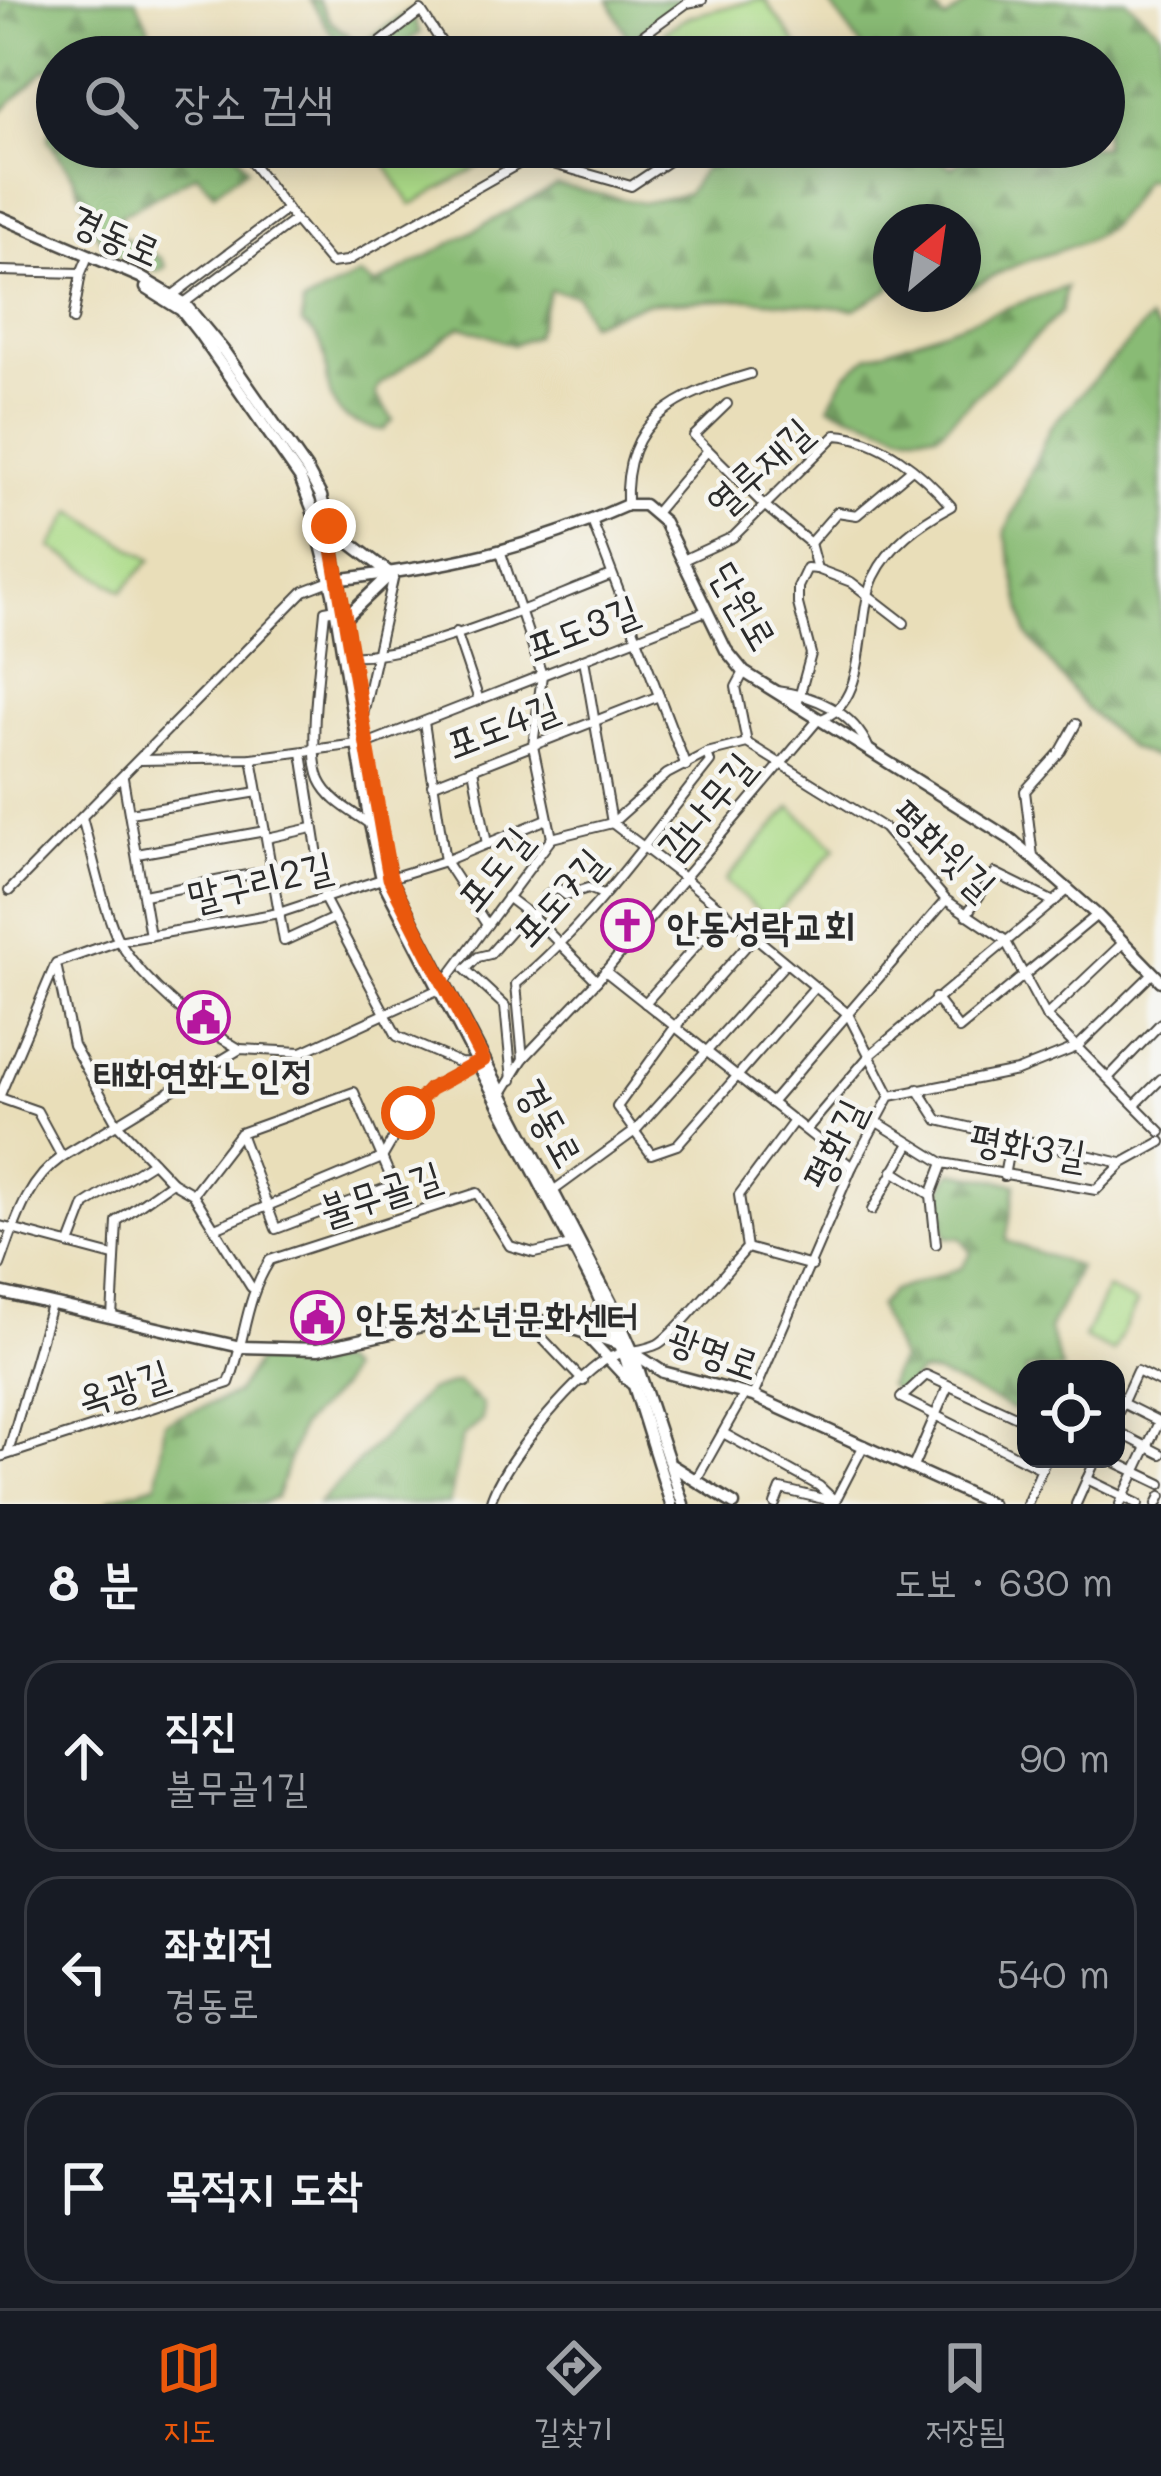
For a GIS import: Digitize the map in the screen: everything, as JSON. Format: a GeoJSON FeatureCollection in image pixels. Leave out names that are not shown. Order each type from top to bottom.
{"type":"FeatureCollection","features":[{"type":"Feature","properties":{"kind":"street"},"geometry":{"type":"LineString","coordinates":[[644,36],[687,3],[702,0]]}},
{"type":"Feature","properties":{"kind":"street"},"geometry":{"type":"LineString","coordinates":[[389,36],[421,11],[437,36]]}},
{"type":"Feature","properties":{"kind":"street"},"geometry":{"type":"LineString","coordinates":[[256,168],[332,263],[347,261],[504,168]]}},
{"type":"Feature","properties":{"kind":"street"},"geometry":{"type":"LineString","coordinates":[[567,168],[631,186],[658,168]]}},
{"type":"Feature","properties":{"kind":"street"},"geometry":{"type":"LineString","coordinates":[[178,299],[287,209]]}},
{"type":"Feature","properties":{"kind":"street"},"geometry":{"type":"LineString","coordinates":[[178,299],[295,220]]}},
{"type":"Feature","properties":{"kind":"street","name":"경동로"},"geometry":{"type":"LineString","coordinates":[[0,221],[178,299],[223,350],[307,470],[329,526],[386,878]]}},
{"type":"Feature","properties":{"kind":"street","name":"경동로"},"geometry":{"type":"LineString","coordinates":[[0,221],[84,267],[156,293],[181,310],[304,485],[335,580]]}},
{"type":"Feature","properties":{"kind":"street"},"geometry":{"type":"LineString","coordinates":[[1,274],[84,267],[73,320]]}},
{"type":"Feature","properties":{"kind":"street"},"geometry":{"type":"LineString","coordinates":[[627,505],[626,471],[649,427],[667,407],[691,392],[750,374]]}},
{"type":"Feature","properties":{"kind":"street"},"geometry":{"type":"LineString","coordinates":[[727,404],[694,436],[764,506],[810,543],[817,569]]}},
{"type":"Feature","properties":{"kind":"street","name":"열루재길"},"geometry":{"type":"LineString","coordinates":[[683,560],[733,537],[836,435],[862,436],[912,469],[950,506],[921,523],[899,544],[880,566],[867,596]]}},
{"type":"Feature","properties":{"kind":"street"},"geometry":{"type":"LineString","coordinates":[[9,891],[304,591],[335,580],[500,553],[627,505],[644,505],[656,512],[709,450]]}},
{"type":"Feature","properties":{"kind":"street"},"geometry":{"type":"LineString","coordinates":[[810,543],[837,512],[857,515],[912,469]]}},
{"type":"Feature","properties":{"kind":"street","name":"단원로"},"geometry":{"type":"LineString","coordinates":[[656,512],[726,650],[744,672],[799,700],[818,720],[1012,840],[1157,977]]}},
{"type":"Feature","properties":{"kind":"street"},"geometry":{"type":"LineString","coordinates":[[592,521],[686,766]]}},
{"type":"Feature","properties":{"kind":"street"},"geometry":{"type":"LineString","coordinates":[[329,526],[392,574]]}},
{"type":"Feature","properties":{"kind":"street"},"geometry":{"type":"LineString","coordinates":[[500,553],[542,675],[532,746],[552,838]]}},
{"type":"Feature","properties":{"kind":"street"},"geometry":{"type":"LineString","coordinates":[[870,751],[860,732],[835,710],[799,700],[811,654],[798,587],[807,568],[832,572],[904,623]]}},
{"type":"Feature","properties":{"kind":"street"},"geometry":{"type":"LineString","coordinates":[[370,824],[334,800],[320,780],[314,752],[325,610],[341,613],[392,574]]}},
{"type":"Feature","properties":{"kind":"street"},"geometry":{"type":"LineString","coordinates":[[362,720],[392,574]]}},
{"type":"Feature","properties":{"kind":"street"},"geometry":{"type":"LineString","coordinates":[[352,655],[376,656],[456,632],[613,574]]}},
{"type":"Feature","properties":{"kind":"street"},"geometry":{"type":"LineString","coordinates":[[835,710],[854,683],[867,596]]}},
{"type":"Feature","properties":{"kind":"street","name":"포도3길"},"geometry":{"type":"LineString","coordinates":[[139,760],[252,758],[361,744],[706,611]]}},
{"type":"Feature","properties":{"kind":"street","name":"경동로"},"geometry":{"type":"LineString","coordinates":[[341,613],[362,720],[370,824],[386,878],[625,1349],[671,1504]]}},
{"type":"Feature","properties":{"kind":"street"},"geometry":{"type":"LineString","coordinates":[[456,632],[479,700]]}},
{"type":"Feature","properties":{"kind":"street","name":"포도4길"},"geometry":{"type":"LineString","coordinates":[[584,659],[595,721]]}},
{"type":"Feature","properties":{"kind":"street"},"geometry":{"type":"LineString","coordinates":[[744,672],[736,687],[747,743],[782,763]]}},
{"type":"Feature","properties":{"kind":"street","name":"포도4길"},"geometry":{"type":"LineString","coordinates":[[432,785],[659,696]]}},
{"type":"Feature","properties":{"kind":"street","name":"감나무길"},"geometry":{"type":"LineString","coordinates":[[500,1095],[523,1059],[597,981],[818,720],[835,710]]}},
{"type":"Feature","properties":{"kind":"street"},"geometry":{"type":"LineString","coordinates":[[595,721],[612,823],[644,845]]}},
{"type":"Feature","properties":{"kind":"street"},"geometry":{"type":"LineString","coordinates":[[424,722],[445,861],[487,925]]}},
{"type":"Feature","properties":{"kind":"street"},"geometry":{"type":"LineString","coordinates":[[1033,858],[1025,791],[1061,751],[1076,724]]}},
{"type":"Feature","properties":{"kind":"street","name":"포도길"},"geometry":{"type":"LineString","coordinates":[[440,987],[462,967],[552,838],[612,823],[651,785],[707,753],[747,743]]}},
{"type":"Feature","properties":{"kind":"street"},"geometry":{"type":"LineString","coordinates":[[302,753],[325,900],[397,1036],[460,1063],[479,1062]]}},
{"type":"Feature","properties":{"kind":"street","name":"포도7길"},"geometry":{"type":"LineString","coordinates":[[523,1059],[516,984],[560,948],[710,762],[707,753]]}},
{"type":"Feature","properties":{"kind":"street"},"geometry":{"type":"LineString","coordinates":[[252,758],[284,941],[334,918]]}},
{"type":"Feature","properties":{"kind":"street","name":"평화윗길"},"geometry":{"type":"LineString","coordinates":[[782,763],[884,828],[946,900],[1005,940],[1046,1016],[1161,1132]]}},
{"type":"Feature","properties":{"kind":"street"},"geometry":{"type":"LineString","coordinates":[[473,769],[487,844]]}},
{"type":"Feature","properties":{"kind":"street","name":"말구리2길"},"geometry":{"type":"LineString","coordinates":[[123,777],[150,936]]}},
{"type":"Feature","properties":{"kind":"street"},"geometry":{"type":"LineString","coordinates":[[129,813],[259,792]]}},
{"type":"Feature","properties":{"kind":"street"},"geometry":{"type":"LineString","coordinates":[[82,818],[118,941],[159,989],[205,1030],[240,1048],[302,1052],[440,987]]}},
{"type":"Feature","properties":{"kind":"street","name":"말구리2길"},"geometry":{"type":"LineString","coordinates":[[56,963],[118,941],[279,913],[325,900],[445,861],[547,819]]}},
{"type":"Feature","properties":{"kind":"street"},"geometry":{"type":"LineString","coordinates":[[136,854],[312,828]]}},
{"type":"Feature","properties":{"kind":"street","name":"포도7길"},"geometry":{"type":"LineString","coordinates":[[644,845],[848,1014]]}},
{"type":"Feature","properties":{"kind":"street"},"geometry":{"type":"LineString","coordinates":[[143,895],[272,870]]}},
{"type":"Feature","properties":{"kind":"street"},"geometry":{"type":"LineString","coordinates":[[966,916],[995,874],[1054,902]]}},
{"type":"Feature","properties":{"kind":"street"},"geometry":{"type":"LineString","coordinates":[[512,1081],[505,1006],[462,967],[490,954],[557,888],[566,895],[588,888],[604,894]]}},
{"type":"Feature","properties":{"kind":"street","name":"평화윗길"},"geometry":{"type":"LineString","coordinates":[[1005,940],[1069,890]]}},
{"type":"Feature","properties":{"kind":"street"},"geometry":{"type":"LineString","coordinates":[[507,897],[597,981]]}},
{"type":"Feature","properties":{"kind":"street"},"geometry":{"type":"LineString","coordinates":[[772,1103],[946,900]]}},
{"type":"Feature","properties":{"kind":"street"},"geometry":{"type":"LineString","coordinates":[[645,1003],[726,912]]}},
{"type":"Feature","properties":{"kind":"street"},"geometry":{"type":"LineString","coordinates":[[935,998],[959,1029],[1096,915]]}},
{"type":"Feature","properties":{"kind":"street"},"geometry":{"type":"LineString","coordinates":[[754,938],[675,1027],[617,1107],[651,1154],[677,1144],[815,987]]}},
{"type":"Feature","properties":{"kind":"street"},"geometry":{"type":"LineString","coordinates":[[806,1130],[870,1054],[1005,940]]}},
{"type":"Feature","properties":{"kind":"street"},"geometry":{"type":"LineString","coordinates":[[1046,1016],[1123,943]]}},
{"type":"Feature","properties":{"kind":"street"},"geometry":{"type":"LineString","coordinates":[[56,963],[0,1096],[37,1111],[62,1157]]}},
{"type":"Feature","properties":{"kind":"street"},"geometry":{"type":"LineString","coordinates":[[56,963],[73,1046],[118,1125],[172,1182],[193,1194],[252,1288],[241,1347]]}},
{"type":"Feature","properties":{"kind":"street"},"geometry":{"type":"LineString","coordinates":[[553,1191],[635,1131],[786,963]]}},
{"type":"Feature","properties":{"kind":"street"},"geometry":{"type":"LineString","coordinates":[[605,971],[852,1167]]}},
{"type":"Feature","properties":{"kind":"street"},"geometry":{"type":"LineString","coordinates":[[1077,1047],[1157,977]]}},
{"type":"Feature","properties":{"kind":"street"},"geometry":{"type":"LineString","coordinates":[[848,1014],[890,1096]]}},
{"type":"Feature","properties":{"kind":"street"},"geometry":{"type":"LineString","coordinates":[[1107,1078],[1161,1023]]}},
{"type":"Feature","properties":{"kind":"street","name":"평화길"},"geometry":{"type":"LineString","coordinates":[[700,1483],[723,1433],[749,1395],[812,1266],[852,1167],[890,1096],[1017,1071],[1077,1047]]}},
{"type":"Feature","properties":{"kind":"street"},"geometry":{"type":"LineString","coordinates":[[0,1265],[41,1172],[240,1048]]}},
{"type":"Feature","properties":{"kind":"street"},"geometry":{"type":"LineString","coordinates":[[214,1228],[382,1158],[408,1113],[430,1089],[479,1062]]}},
{"type":"Feature","properties":{"kind":"street","name":"경동로"},"geometry":{"type":"LineString","coordinates":[[479,1062],[553,1191],[625,1349],[683,1504]]}},
{"type":"Feature","properties":{"kind":"street"},"geometry":{"type":"LineString","coordinates":[[1135,1105],[1161,1078]]}},
{"type":"Feature","properties":{"kind":"street"},"geometry":{"type":"LineString","coordinates":[[917,1089],[938,1120],[1123,1163]]}},
{"type":"Feature","properties":{"kind":"street"},"geometry":{"type":"LineString","coordinates":[[193,1194],[240,1133],[354,1092],[394,1185],[276,1228],[240,1133]]}},
{"type":"Feature","properties":{"kind":"street"},"geometry":{"type":"LineString","coordinates":[[747,1248],[739,1195],[794,1121]]}},
{"type":"Feature","properties":{"kind":"street","name":"평화3길"},"geometry":{"type":"LineString","coordinates":[[877,1122],[943,1163],[1096,1190],[1123,1163],[1161,1142]]}},
{"type":"Feature","properties":{"kind":"street"},"geometry":{"type":"LineString","coordinates":[[1004,1176],[1011,1138]]}},
{"type":"Feature","properties":{"kind":"street"},"geometry":{"type":"LineString","coordinates":[[872,1210],[909,1145]]}},
{"type":"Feature","properties":{"kind":"street"},"geometry":{"type":"LineString","coordinates":[[70,1244],[85,1205],[152,1162]]}},
{"type":"Feature","properties":{"kind":"street","name":"평화3길"},"geometry":{"type":"LineString","coordinates":[[936,1244],[931,1195],[943,1163]]}},
{"type":"Feature","properties":{"kind":"street"},"geometry":{"type":"LineString","coordinates":[[893,1171],[931,1195]]}},
{"type":"Feature","properties":{"kind":"street"},"geometry":{"type":"LineString","coordinates":[[112,1318],[117,1221],[172,1182]]}},
{"type":"Feature","properties":{"kind":"street","name":"불무골길"},"geometry":{"type":"LineString","coordinates":[[252,1288],[270,1260],[477,1193],[510,1246],[534,1253],[573,1244]]}},
{"type":"Feature","properties":{"kind":"street"},"geometry":{"type":"LineString","coordinates":[[0,1226],[113,1256]]}},
{"type":"Feature","properties":{"kind":"street"},"geometry":{"type":"LineString","coordinates":[[747,1248],[812,1266]]}},
{"type":"Feature","properties":{"kind":"street"},"geometry":{"type":"LineString","coordinates":[[490,1504],[509,1465],[583,1381],[625,1349],[660,1343],[747,1248]]}},
{"type":"Feature","properties":{"kind":"street","name":"광명로"},"geometry":{"type":"LineString","coordinates":[[0,1292],[241,1347],[318,1349],[477,1315],[574,1328],[625,1349],[663,1372],[749,1395],[913,1467],[963,1498],[991,1504]]}},
{"type":"Feature","properties":{"kind":"street"},"geometry":{"type":"LineString","coordinates":[[601,1303],[595,1316],[574,1328],[598,1346],[636,1388]]}},
{"type":"Feature","properties":{"kind":"street"},"geometry":{"type":"LineString","coordinates":[[4,1456],[51,1305]]}},
{"type":"Feature","properties":{"kind":"street"},"geometry":{"type":"LineString","coordinates":[[522,1318],[583,1381]]}},
{"type":"Feature","properties":{"kind":"street","name":"옥광길"},"geometry":{"type":"LineString","coordinates":[[4,1456],[229,1383],[241,1347]]}},
{"type":"Feature","properties":{"kind":"street"},"geometry":{"type":"LineString","coordinates":[[1125,1397],[1137,1371],[1161,1383]]}},
{"type":"Feature","properties":{"kind":"street"},"geometry":{"type":"LineString","coordinates":[[1017,1417],[926,1375],[901,1398],[1017,1452]]}},
{"type":"Feature","properties":{"kind":"street"},"geometry":{"type":"LineString","coordinates":[[913,1467],[948,1386]]}},
{"type":"Feature","properties":{"kind":"street"},"geometry":{"type":"LineString","coordinates":[[1122,1500],[1160,1422],[1125,1404]]}},
{"type":"Feature","properties":{"kind":"street"},"geometry":{"type":"LineString","coordinates":[[723,1433],[819,1486],[837,1503]]}},
{"type":"Feature","properties":{"kind":"street"},"geometry":{"type":"LineString","coordinates":[[1125,1436],[1161,1454]]}},
{"type":"Feature","properties":{"kind":"street"},"geometry":{"type":"LineString","coordinates":[[837,1503],[865,1444]]}},
{"type":"Feature","properties":{"kind":"street"},"geometry":{"type":"LineString","coordinates":[[669,1463],[734,1504]]}},
{"type":"Feature","properties":{"kind":"street"},"geometry":{"type":"LineString","coordinates":[[1125,1467],[1161,1484]]}},
{"type":"Feature","properties":{"kind":"street"},"geometry":{"type":"LineString","coordinates":[[1027,1504],[1042,1468]]}},
{"type":"Feature","properties":{"kind":"street"},"geometry":{"type":"LineString","coordinates":[[1076,1504],[1092,1468]]}},
{"type":"Feature","properties":{"kind":"street"},"geometry":{"type":"LineString","coordinates":[[1087,1479],[1138,1504]]}},
{"type":"Feature","properties":{"kind":"street"},"geometry":{"type":"LineString","coordinates":[[683,1504],[700,1483]]}},
{"type":"Feature","properties":{"kind":"street"},"geometry":{"type":"LineString","coordinates":[[775,1504],[781,1489],[837,1503]]}},
{"type":"Feature","properties":{"kind":"green space"},"geometry":{"type":"Polygon","coordinates":[[[0,0],[136,0],[152,35],[36,36],[36,79],[0,113],[0,0]]]}},
{"type":"Feature","properties":{"kind":"green space"},"geometry":{"type":"Polygon","coordinates":[[[310,0],[318,0],[331,22],[349,36],[333,36],[310,0]]]}},
{"type":"Feature","properties":{"kind":"green space"},"geometry":{"type":"Polygon","coordinates":[[[609,0],[686,0],[636,36],[627,36],[609,0]]]}},
{"type":"Feature","properties":{"kind":"green space"},"geometry":{"type":"Polygon","coordinates":[[[765,0],[791,36],[668,36],[665,31],[690,16],[765,0]]]}},
{"type":"Feature","properties":{"kind":"green space"},"geometry":{"type":"Polygon","coordinates":[[[827,0],[913,0],[919,8],[931,4],[945,20],[972,0],[1126,0],[1161,32],[1161,180],[1144,179],[1121,214],[1099,234],[981,283],[981,204],[873,204],[873,298],[855,309],[746,299],[646,303],[589,323],[577,295],[550,290],[535,336],[513,345],[461,326],[380,384],[375,394],[393,420],[384,430],[357,423],[340,412],[332,399],[323,351],[316,336],[302,324],[303,304],[360,275],[375,285],[557,185],[642,203],[687,194],[704,168],[1125,168],[1125,36],[854,36],[827,0]]]}},
{"type":"Feature","properties":{"kind":"green space"},"geometry":{"type":"Polygon","coordinates":[[[410,10],[420,33],[415,36],[373,36],[410,10]]]}},
{"type":"Feature","properties":{"kind":"green space"},"geometry":{"type":"Polygon","coordinates":[[[67,168],[247,168],[214,193],[197,174],[121,215],[119,235],[161,258],[166,267],[157,271],[111,253],[95,231],[67,168]]]}},
{"type":"Feature","properties":{"kind":"green space"},"geometry":{"type":"Polygon","coordinates":[[[387,168],[476,168],[411,205],[387,168]]]}},
{"type":"Feature","properties":{"kind":"green space"},"geometry":{"type":"Polygon","coordinates":[[[1066,287],[1061,312],[938,433],[904,433],[829,406],[846,374],[869,356],[1066,287]]]}},
{"type":"Feature","properties":{"kind":"green space"},"geometry":{"type":"Polygon","coordinates":[[[1149,320],[1161,333],[1161,760],[1130,748],[1086,708],[1027,634],[1005,533],[1050,427],[1149,320]]]}},
{"type":"Feature","properties":{"kind":"green space"},"geometry":{"type":"Polygon","coordinates":[[[73,511],[151,560],[122,591],[51,547],[73,511]]]}},
{"type":"Feature","properties":{"kind":"green space"},"geometry":{"type":"Polygon","coordinates":[[[791,807],[836,848],[770,921],[725,881],[791,807]]]}},
{"type":"Feature","properties":{"kind":"green space"},"geometry":{"type":"Polygon","coordinates":[[[952,1172],[1016,1184],[1006,1241],[1079,1267],[1049,1330],[1059,1360],[1017,1360],[1017,1411],[936,1374],[920,1372],[899,1395],[888,1385],[900,1359],[878,1306],[892,1291],[961,1268],[971,1253],[961,1238],[946,1237],[941,1195],[952,1172]]]}},
{"type":"Feature","properties":{"kind":"green space"},"geometry":{"type":"Polygon","coordinates":[[[1107,1289],[1137,1303],[1113,1352],[1084,1338],[1107,1289]]]}},
{"type":"Feature","properties":{"kind":"green space"},"geometry":{"type":"Polygon","coordinates":[[[259,1358],[339,1362],[348,1370],[340,1387],[301,1426],[276,1498],[260,1504],[105,1504],[157,1484],[165,1422],[235,1394],[259,1358]]]}},
{"type":"Feature","properties":{"kind":"green space"},"geometry":{"type":"Polygon","coordinates":[[[457,1382],[483,1405],[482,1421],[462,1437],[449,1504],[318,1504],[428,1391],[457,1382]]]}},
{"type":"Feature","properties":{"kind":"place","name":"안동성락교회"},"geometry":{"type":"Point","coordinates":[628,926]}},
{"type":"Feature","properties":{"kind":"place","name":"태화연화노인정"},"geometry":{"type":"Point","coordinates":[203,1017]}},
{"type":"Feature","properties":{"kind":"place","name":"안동청소년문화센터"},"geometry":{"type":"Point","coordinates":[317,1317]}},
{"type":"Feature","properties":{"kind":"route"},"geometry":{"type":"LineString","coordinates":[[329,526],[390,878],[483,1060],[430,1089],[408,1113]]}}]}
